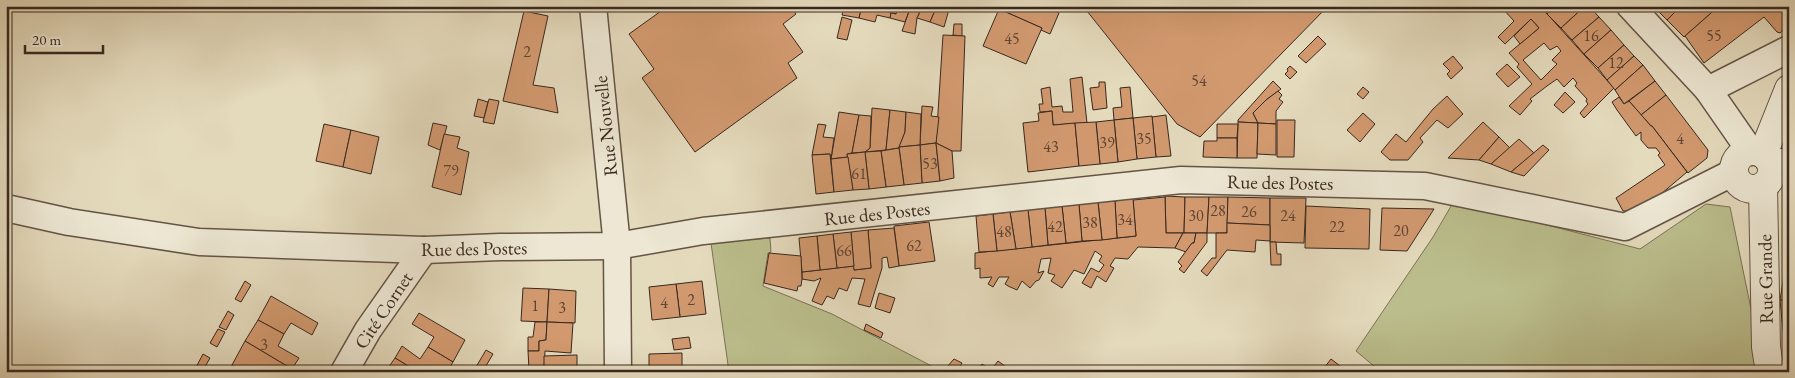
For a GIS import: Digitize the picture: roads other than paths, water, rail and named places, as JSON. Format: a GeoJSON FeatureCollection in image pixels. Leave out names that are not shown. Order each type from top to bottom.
{"type":"FeatureCollection","features":[{"type":"Feature","properties":{"kind":"street","name":"Rue Nouvelle"},"geometry":{"type":"LineString","coordinates":[[593,6],[617,246],[618,372]]}},
{"type":"Feature","properties":{"kind":"street"},"geometry":{"type":"LineString","coordinates":[[1630,6],[1708,90],[1761,165]]}},
{"type":"Feature","properties":{"kind":"street"},"geometry":{"type":"LineString","coordinates":[[1708,90],[1789,49]]}},
{"type":"Feature","properties":{"kind":"street","name":"Rue Grande"},"geometry":{"type":"LineString","coordinates":[[1770,372],[1766,348],[1761,165],[1789,89]]}},
{"type":"Feature","properties":{"kind":"street","name":"Rue des Postes"},"geometry":{"type":"LineString","coordinates":[[6,208],[69,222],[199,242],[424,250],[617,246],[703,231],[1181,180],[1425,186],[1625,227],[1761,165]]}},
{"type":"Feature","properties":{"kind":"street","name":"Cité Cornet"},"geometry":{"type":"LineString","coordinates":[[344,372],[368,330],[424,250]]}}]}
